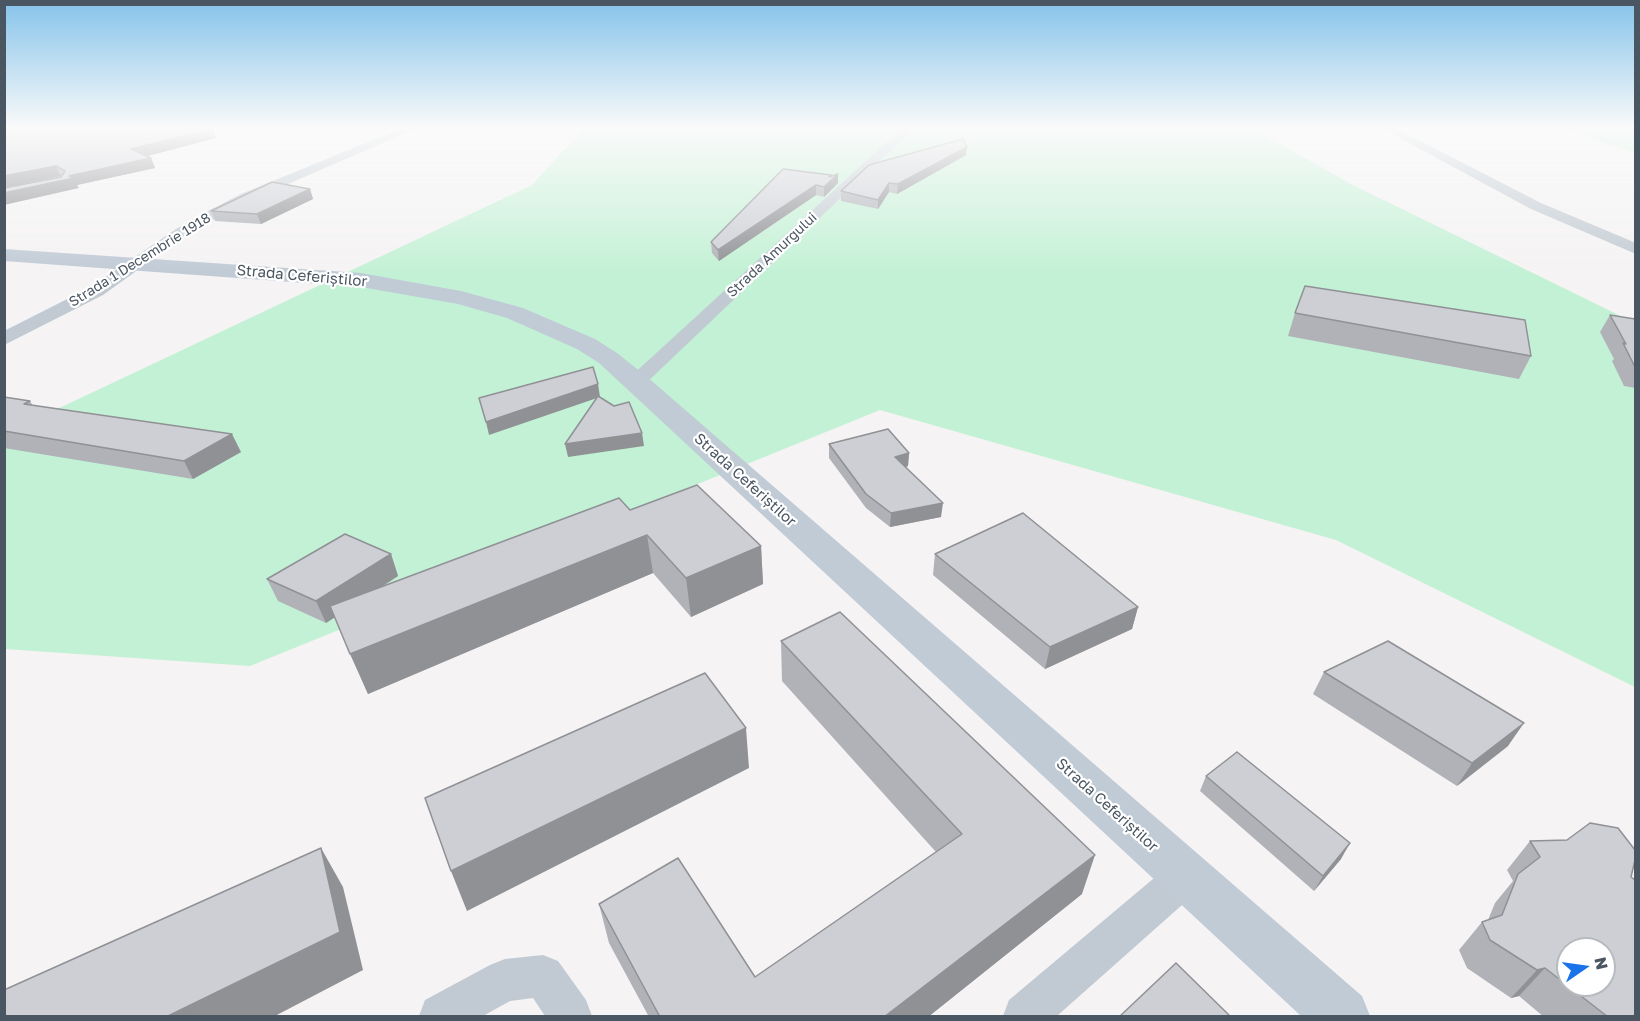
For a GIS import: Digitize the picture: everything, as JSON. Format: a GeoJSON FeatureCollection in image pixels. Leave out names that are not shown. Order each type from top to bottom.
{"type":"FeatureCollection","features":[{"type":"Feature","properties":{"kind":"street","name":"Strada 1 Decembrie 1918"},"geometry":{"type":"LineString","coordinates":[[4,339],[97,291],[181,232],[246,197],[295,177]]}},
{"type":"Feature","properties":{"kind":"street","name":"Strada Amurgului"},"geometry":{"type":"LineString","coordinates":[[636,382],[856,177]]}},
{"type":"Feature","properties":{"kind":"street"},"geometry":{"type":"LineString","coordinates":[[1480,177],[1536,206],[1635,249]]}},
{"type":"Feature","properties":{"kind":"street","name":"Strada Ceferiștilor"},"geometry":{"type":"LineString","coordinates":[[4,255],[320,276],[413,288],[515,313],[586,344],[608,358],[636,382],[1342,1017]]}},
{"type":"Feature","properties":{"kind":"street"},"geometry":{"type":"LineString","coordinates":[[1025,1017],[1186,876]]}},
{"type":"Feature","properties":{"kind":"street"},"geometry":{"type":"LineString","coordinates":[[441,1017],[505,980],[543,976],[570,1017]]}},
{"type":"Feature","properties":{"kind":"green space"},"geometry":{"type":"Polygon","coordinates":[[[540,177],[1338,177],[1635,323],[1635,687],[1336,540],[880,410],[250,666],[5,649],[5,446],[17,428],[532,185],[540,177]]]}},
{"type":"Feature","properties":{"kind":"building"},"geometry":{"type":"Polygon","coordinates":[[[61,177],[74,178],[4,193],[4,188],[61,177]]]}},
{"type":"Feature","properties":{"kind":"building"},"geometry":{"type":"Polygon","coordinates":[[[775,177],[835,177],[824,187],[816,185],[718,250],[711,242],[775,177]]]}},
{"type":"Feature","properties":{"kind":"building"},"geometry":{"type":"Polygon","coordinates":[[[856,177],[912,177],[898,184],[889,183],[878,200],[841,191],[856,177]]]}},
{"type":"Feature","properties":{"kind":"building"},"geometry":{"type":"Polygon","coordinates":[[[272,182],[310,189],[257,214],[211,211],[272,182]]]}},
{"type":"Feature","properties":{"kind":"building"},"geometry":{"type":"Polygon","coordinates":[[[1305,286],[1525,320],[1531,356],[1295,313],[1305,286]]]}},
{"type":"Feature","properties":{"kind":"building"},"geometry":{"type":"Polygon","coordinates":[[[1610,315],[1635,319],[1635,367],[1623,343],[1626,344],[1610,315]]]}},
{"type":"Feature","properties":{"kind":"building"},"geometry":{"type":"Polygon","coordinates":[[[593,367],[598,384],[486,422],[479,398],[593,367]]]}},
{"type":"Feature","properties":{"kind":"building"},"geometry":{"type":"Polygon","coordinates":[[[598,396],[614,406],[629,402],[642,433],[565,444],[598,396]]]}},
{"type":"Feature","properties":{"kind":"building"},"geometry":{"type":"Polygon","coordinates":[[[4,397],[30,401],[24,404],[232,434],[184,461],[4,431],[4,397]]]}},
{"type":"Feature","properties":{"kind":"building"},"geometry":{"type":"Polygon","coordinates":[[[888,429],[909,453],[895,457],[943,503],[891,513],[866,494],[829,444],[888,429]]]}},
{"type":"Feature","properties":{"kind":"building"},"geometry":{"type":"Polygon","coordinates":[[[697,485],[761,546],[686,578],[647,535],[350,654],[330,606],[619,498],[630,510],[697,485]]]}},
{"type":"Feature","properties":{"kind":"building"},"geometry":{"type":"Polygon","coordinates":[[[1023,513],[1138,607],[1050,647],[935,554],[1023,513]]]}},
{"type":"Feature","properties":{"kind":"building"},"geometry":{"type":"Polygon","coordinates":[[[345,534],[391,554],[316,601],[267,579],[345,534]]]}},
{"type":"Feature","properties":{"kind":"building"},"geometry":{"type":"Polygon","coordinates":[[[840,612],[1095,855],[884,1017],[660,1017],[599,904],[678,858],[755,977],[962,834],[781,641],[840,612]]]}},
{"type":"Feature","properties":{"kind":"building"},"geometry":{"type":"Polygon","coordinates":[[[1388,641],[1524,723],[1472,763],[1324,672],[1388,641]]]}},
{"type":"Feature","properties":{"kind":"building"},"geometry":{"type":"Polygon","coordinates":[[[705,673],[746,728],[451,871],[425,798],[705,673]]]}},
{"type":"Feature","properties":{"kind":"building"},"geometry":{"type":"Polygon","coordinates":[[[1237,752],[1350,843],[1323,876],[1206,776],[1237,752]]]}},
{"type":"Feature","properties":{"kind":"building"},"geometry":{"type":"Polygon","coordinates":[[[1590,823],[1618,828],[1635,850],[1631,877],[1635,880],[1635,1017],[1608,1017],[1582,997],[1616,997],[1616,937],[1556,937],[1556,977],[1545,968],[1537,970],[1490,940],[1482,922],[1502,915],[1518,874],[1540,857],[1530,841],[1567,840],[1590,823]]]}},
{"type":"Feature","properties":{"kind":"building"},"geometry":{"type":"Polygon","coordinates":[[[321,848],[340,932],[166,1017],[4,1017],[4,990],[321,848]]]}},
{"type":"Feature","properties":{"kind":"building"},"geometry":{"type":"Polygon","coordinates":[[[1176,963],[1231,1017],[1119,1017],[1176,963]]]}}]}
